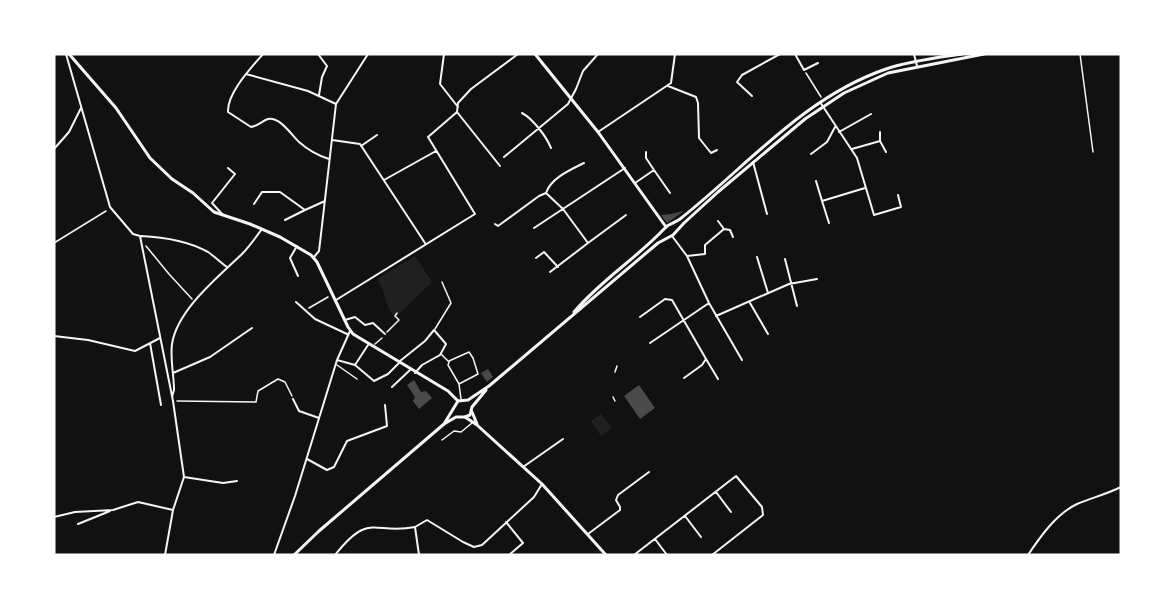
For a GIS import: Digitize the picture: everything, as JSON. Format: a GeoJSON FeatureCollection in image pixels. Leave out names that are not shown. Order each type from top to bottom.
{"type":"FeatureCollection","features":[{"type":"Feature","properties":{"kind":"main road"},"geometry":{"type":"LineString","coordinates":[[68,54],[116,108],[150,158],[172,179],[193,193],[214,212],[262,229],[314,257],[349,332],[448,391],[459,400],[468,400],[489,386],[658,243],[672,235],[821,102]]}},
{"type":"Feature","properties":{"kind":"main road"},"geometry":{"type":"LineString","coordinates":[[535,54],[598,132],[672,235]]}},
{"type":"Feature","properties":{"kind":"main road"},"geometry":{"type":"LineString","coordinates":[[571,315],[585,299],[667,228],[821,102],[874,74],[962,54]]}},
{"type":"Feature","properties":{"kind":"main road"},"geometry":{"type":"LineString","coordinates":[[916,63],[984,54]]}},
{"type":"Feature","properties":{"kind":"main road"},"geometry":{"type":"LineString","coordinates":[[667,228],[673,227],[672,235]]}},
{"type":"Feature","properties":{"kind":"main road"},"geometry":{"type":"LineString","coordinates":[[472,407],[489,386]]}},
{"type":"Feature","properties":{"kind":"main road"},"geometry":{"type":"LineString","coordinates":[[294,555],[444,424],[459,400]]}},
{"type":"Feature","properties":{"kind":"main road"},"geometry":{"type":"LineString","coordinates":[[468,400],[477,425]]}},
{"type":"Feature","properties":{"kind":"main road"},"geometry":{"type":"LineString","coordinates":[[454,409],[462,417],[477,425],[542,484],[606,555]]}},
{"type":"Feature","properties":{"kind":"main road"},"geometry":{"type":"LineString","coordinates":[[444,424],[472,412]]}},
{"type":"Feature","properties":{"kind":"street"},"geometry":{"type":"LineString","coordinates":[[68,54],[110,207],[133,234],[185,243],[208,252],[227,267]]}},
{"type":"Feature","properties":{"kind":"street"},"geometry":{"type":"LineString","coordinates":[[263,54],[240,82],[228,107],[230,114],[250,127],[273,119],[289,129],[299,142],[329,159]]}},
{"type":"Feature","properties":{"kind":"street"},"geometry":{"type":"LineString","coordinates":[[318,54],[327,66],[322,77],[319,95]]}},
{"type":"Feature","properties":{"kind":"street"},"geometry":{"type":"LineString","coordinates":[[314,257],[319,251],[336,104],[368,54]]}},
{"type":"Feature","properties":{"kind":"street"},"geometry":{"type":"LineString","coordinates":[[444,54],[440,84],[458,107]]}},
{"type":"Feature","properties":{"kind":"street"},"geometry":{"type":"LineString","coordinates":[[335,300],[475,214],[428,137],[457,112],[458,103],[471,89],[518,54]]}},
{"type":"Feature","properties":{"kind":"street"},"geometry":{"type":"LineString","coordinates":[[504,157],[538,130],[571,99],[583,71],[598,54]]}},
{"type":"Feature","properties":{"kind":"street"},"geometry":{"type":"LineString","coordinates":[[598,132],[668,86],[674,75],[675,54]]}},
{"type":"Feature","properties":{"kind":"street"},"geometry":{"type":"LineString","coordinates":[[753,96],[737,82],[742,75],[780,54]]}},
{"type":"Feature","properties":{"kind":"street"},"geometry":{"type":"LineString","coordinates":[[795,54],[804,70],[818,63]]}},
{"type":"Feature","properties":{"kind":"street"},"geometry":{"type":"LineString","coordinates":[[914,54],[916,63]]}},
{"type":"Feature","properties":{"kind":"street"},"geometry":{"type":"LineString","coordinates":[[1080,54],[1093,152]]}},
{"type":"Feature","properties":{"kind":"street"},"geometry":{"type":"LineString","coordinates":[[246,74],[319,95],[336,104]]}},
{"type":"Feature","properties":{"kind":"street"},"geometry":{"type":"LineString","coordinates":[[668,86],[696,97],[699,138],[711,153],[717,150]]}},
{"type":"Feature","properties":{"kind":"street"},"geometry":{"type":"LineString","coordinates":[[821,102],[857,158],[874,215],[902,207],[898,195]]}},
{"type":"Feature","properties":{"kind":"street"},"geometry":{"type":"LineString","coordinates":[[54,149],[69,132],[81,108]]}},
{"type":"Feature","properties":{"kind":"street"},"geometry":{"type":"LineString","coordinates":[[457,112],[500,166]]}},
{"type":"Feature","properties":{"kind":"street"},"geometry":{"type":"LineString","coordinates":[[522,114],[551,148]]}},
{"type":"Feature","properties":{"kind":"street"},"geometry":{"type":"LineString","coordinates":[[839,132],[871,114]]}},
{"type":"Feature","properties":{"kind":"street"},"geometry":{"type":"LineString","coordinates":[[811,154],[827,142],[835,127]]}},
{"type":"Feature","properties":{"kind":"street"},"geometry":{"type":"LineString","coordinates":[[880,132],[880,141],[886,152]]}},
{"type":"Feature","properties":{"kind":"street"},"geometry":{"type":"LineString","coordinates":[[361,146],[377,135]]}},
{"type":"Feature","properties":{"kind":"street"},"geometry":{"type":"LineString","coordinates":[[332,140],[360,144],[426,244]]}},
{"type":"Feature","properties":{"kind":"street"},"geometry":{"type":"LineString","coordinates":[[852,149],[880,141]]}},
{"type":"Feature","properties":{"kind":"street"},"geometry":{"type":"LineString","coordinates":[[384,180],[436,151]]}},
{"type":"Feature","properties":{"kind":"street"},"geometry":{"type":"LineString","coordinates":[[646,152],[646,158],[670,193]]}},
{"type":"Feature","properties":{"kind":"street"},"geometry":{"type":"LineString","coordinates":[[753,162],[767,214]]}},
{"type":"Feature","properties":{"kind":"street"},"geometry":{"type":"LineString","coordinates":[[546,194],[549,185],[554,180],[584,163]]}},
{"type":"Feature","properties":{"kind":"street"},"geometry":{"type":"LineString","coordinates":[[223,215],[213,204],[235,174],[228,168]]}},
{"type":"Feature","properties":{"kind":"street"},"geometry":{"type":"LineString","coordinates":[[534,228],[624,168]]}},
{"type":"Feature","properties":{"kind":"street"},"geometry":{"type":"LineString","coordinates":[[635,183],[654,170]]}},
{"type":"Feature","properties":{"kind":"street"},"geometry":{"type":"LineString","coordinates":[[816,181],[828,223]]}},
{"type":"Feature","properties":{"kind":"street"},"geometry":{"type":"LineString","coordinates":[[822,201],[865,188]]}},
{"type":"Feature","properties":{"kind":"street"},"geometry":{"type":"LineString","coordinates":[[254,204],[262,192],[280,192],[305,210]]}},
{"type":"Feature","properties":{"kind":"street"},"geometry":{"type":"LineString","coordinates":[[546,194],[563,208],[588,243]]}},
{"type":"Feature","properties":{"kind":"street"},"geometry":{"type":"LineString","coordinates":[[495,224],[498,226],[539,196],[546,194]]}},
{"type":"Feature","properties":{"kind":"street"},"geometry":{"type":"LineString","coordinates":[[285,220],[325,201]]}},
{"type":"Feature","properties":{"kind":"street"},"geometry":{"type":"LineString","coordinates":[[550,272],[626,215]]}},
{"type":"Feature","properties":{"kind":"street"},"geometry":{"type":"LineString","coordinates":[[718,221],[724,229],[730,231],[733,237]]}},
{"type":"Feature","properties":{"kind":"street"},"geometry":{"type":"LineString","coordinates":[[172,399],[174,390],[172,342],[188,309],[262,229]]}},
{"type":"Feature","properties":{"kind":"street"},"geometry":{"type":"LineString","coordinates":[[687,256],[705,254],[705,245],[724,229]]}},
{"type":"Feature","properties":{"kind":"street"},"geometry":{"type":"LineString","coordinates":[[672,235],[687,256],[709,303],[742,360]]}},
{"type":"Feature","properties":{"kind":"street"},"geometry":{"type":"LineString","coordinates":[[140,237],[172,399],[184,477],[173,510],[165,555]]}},
{"type":"Feature","properties":{"kind":"street"},"geometry":{"type":"LineString","coordinates":[[297,246],[290,258],[298,276]]}},
{"type":"Feature","properties":{"kind":"street"},"geometry":{"type":"LineString","coordinates":[[536,258],[544,252],[558,267]]}},
{"type":"Feature","properties":{"kind":"street"},"geometry":{"type":"LineString","coordinates":[[757,256],[768,293]]}},
{"type":"Feature","properties":{"kind":"street"},"geometry":{"type":"LineString","coordinates":[[785,259],[797,306]]}},
{"type":"Feature","properties":{"kind":"street"},"geometry":{"type":"LineString","coordinates":[[716,316],[792,283],[818,279]]}},
{"type":"Feature","properties":{"kind":"street"},"geometry":{"type":"LineString","coordinates":[[338,360],[355,365],[374,381],[388,374],[425,341],[451,303],[442,282]]}},
{"type":"Feature","properties":{"kind":"street"},"geometry":{"type":"LineString","coordinates":[[640,317],[666,299],[672,300],[718,379]]}},
{"type":"Feature","properties":{"kind":"street"},"geometry":{"type":"LineString","coordinates":[[274,555],[296,496],[336,365],[349,332],[315,320],[296,302]]}},
{"type":"Feature","properties":{"kind":"street"},"geometry":{"type":"LineString","coordinates":[[749,302],[768,334]]}},
{"type":"Feature","properties":{"kind":"street"},"geometry":{"type":"LineString","coordinates":[[650,343],[709,303]]}},
{"type":"Feature","properties":{"kind":"street"},"geometry":{"type":"LineString","coordinates":[[345,321],[355,317],[364,324],[373,323],[385,334]]}},
{"type":"Feature","properties":{"kind":"street"},"geometry":{"type":"LineString","coordinates":[[173,373],[210,357],[252,328]]}},
{"type":"Feature","properties":{"kind":"street"},"geometry":{"type":"LineString","coordinates":[[415,373],[422,365],[440,355],[446,344],[434,330]]}},
{"type":"Feature","properties":{"kind":"street"},"geometry":{"type":"LineString","coordinates":[[54,336],[88,340],[135,351],[160,338]]}},
{"type":"Feature","properties":{"kind":"street"},"geometry":{"type":"LineString","coordinates":[[150,343],[161,405]]}},
{"type":"Feature","properties":{"kind":"street"},"geometry":{"type":"LineString","coordinates":[[355,365],[368,345]]}},
{"type":"Feature","properties":{"kind":"street"},"geometry":{"type":"LineString","coordinates":[[449,361],[470,352],[474,358],[478,374],[459,384]]}},
{"type":"Feature","properties":{"kind":"street"},"geometry":{"type":"LineString","coordinates":[[440,355],[449,361]]}},
{"type":"Feature","properties":{"kind":"street"},"geometry":{"type":"LineString","coordinates":[[684,378],[702,365],[706,359]]}},
{"type":"Feature","properties":{"kind":"street"},"geometry":{"type":"LineString","coordinates":[[449,361],[447,365],[459,384],[459,400]]}},
{"type":"Feature","properties":{"kind":"street"},"geometry":{"type":"LineString","coordinates":[[336,365],[357,379]]}},
{"type":"Feature","properties":{"kind":"street"},"geometry":{"type":"LineString","coordinates":[[615,372],[617,366]]}},
{"type":"Feature","properties":{"kind":"street"},"geometry":{"type":"LineString","coordinates":[[392,387],[410,370]]}},
{"type":"Feature","properties":{"kind":"street"},"geometry":{"type":"LineString","coordinates":[[613,397],[615,401]]}},
{"type":"Feature","properties":{"kind":"street"},"geometry":{"type":"LineString","coordinates":[[293,399],[299,411],[320,418]]}},
{"type":"Feature","properties":{"kind":"street"},"geometry":{"type":"LineString","coordinates":[[307,459],[327,470],[334,467],[347,441],[387,426],[385,405]]}},
{"type":"Feature","properties":{"kind":"street"},"geometry":{"type":"LineString","coordinates":[[442,440],[454,431],[460,432],[473,423]]}},
{"type":"Feature","properties":{"kind":"street"},"geometry":{"type":"LineString","coordinates":[[523,467],[562,439]]}},
{"type":"Feature","properties":{"kind":"street"},"geometry":{"type":"LineString","coordinates":[[588,534],[620,510],[616,500],[618,495],[649,472]]}},
{"type":"Feature","properties":{"kind":"street"},"geometry":{"type":"LineString","coordinates":[[634,555],[736,476],[762,507],[763,515],[712,555]]}},
{"type":"Feature","properties":{"kind":"street"},"geometry":{"type":"LineString","coordinates":[[184,477],[222,483],[237,481]]}},
{"type":"Feature","properties":{"kind":"street"},"geometry":{"type":"LineString","coordinates":[[335,555],[347,541],[364,528],[374,526],[405,529],[415,527],[427,520],[474,547],[482,545],[534,497],[542,484]]}},
{"type":"Feature","properties":{"kind":"street"},"geometry":{"type":"LineString","coordinates":[[1028,555],[1052,525],[1077,504],[1121,487]]}},
{"type":"Feature","properties":{"kind":"street"},"geometry":{"type":"LineString","coordinates":[[716,492],[731,512]]}},
{"type":"Feature","properties":{"kind":"street"},"geometry":{"type":"LineString","coordinates":[[78,524],[138,502],[173,510]]}},
{"type":"Feature","properties":{"kind":"street"},"geometry":{"type":"LineString","coordinates":[[54,517],[75,512],[112,510]]}},
{"type":"Feature","properties":{"kind":"street"},"geometry":{"type":"LineString","coordinates":[[685,516],[701,537]]}},
{"type":"Feature","properties":{"kind":"street"},"geometry":{"type":"LineString","coordinates":[[506,522],[523,543],[509,555]]}},
{"type":"Feature","properties":{"kind":"street"},"geometry":{"type":"LineString","coordinates":[[415,527],[419,555]]}},
{"type":"Feature","properties":{"kind":"street"},"geometry":{"type":"LineString","coordinates":[[655,539],[667,555]]}},
{"type":"Feature","properties":{"kind":"path"},"geometry":{"type":"LineString","coordinates":[[804,70],[821,102]]}},
{"type":"Feature","properties":{"kind":"path"},"geometry":{"type":"LineString","coordinates":[[54,243],[106,211]]}},
{"type":"Feature","properties":{"kind":"path"},"geometry":{"type":"LineString","coordinates":[[140,237],[169,274],[195,301]]}},
{"type":"Feature","properties":{"kind":"path"},"geometry":{"type":"LineString","coordinates":[[305,310],[332,295]]}},
{"type":"Feature","properties":{"kind":"path"},"geometry":{"type":"LineString","coordinates":[[373,347],[399,320],[395,316],[397,313]]}},
{"type":"Feature","properties":{"kind":"path"},"geometry":{"type":"LineString","coordinates":[[172,399],[256,402],[258,391],[278,379],[285,382],[293,399]]}},
{"type":"Feature","properties":{"kind":"shaded area"},"geometry":{"type":"Polygon","coordinates":[[[415,256],[432,282],[395,318],[377,279],[415,256]]]}},
{"type":"Feature","properties":{"kind":"shaded area"},"geometry":{"type":"Polygon","coordinates":[[[601,414],[612,428],[601,436],[591,421],[601,414]]]}},
{"type":"Feature","properties":{"kind":"building"},"geometry":{"type":"Polygon","coordinates":[[[684,211],[667,223],[661,215],[671,214],[684,211]]]}},
{"type":"Feature","properties":{"kind":"building"},"geometry":{"type":"Polygon","coordinates":[[[488,369],[493,377],[487,382],[481,373],[488,369]]]}},
{"type":"Feature","properties":{"kind":"building"},"geometry":{"type":"Polygon","coordinates":[[[414,380],[421,392],[426,391],[432,398],[419,409],[407,385],[414,380]]]}},
{"type":"Feature","properties":{"kind":"building"},"geometry":{"type":"Polygon","coordinates":[[[639,385],[655,408],[640,419],[624,396],[639,385]]]}}]}
